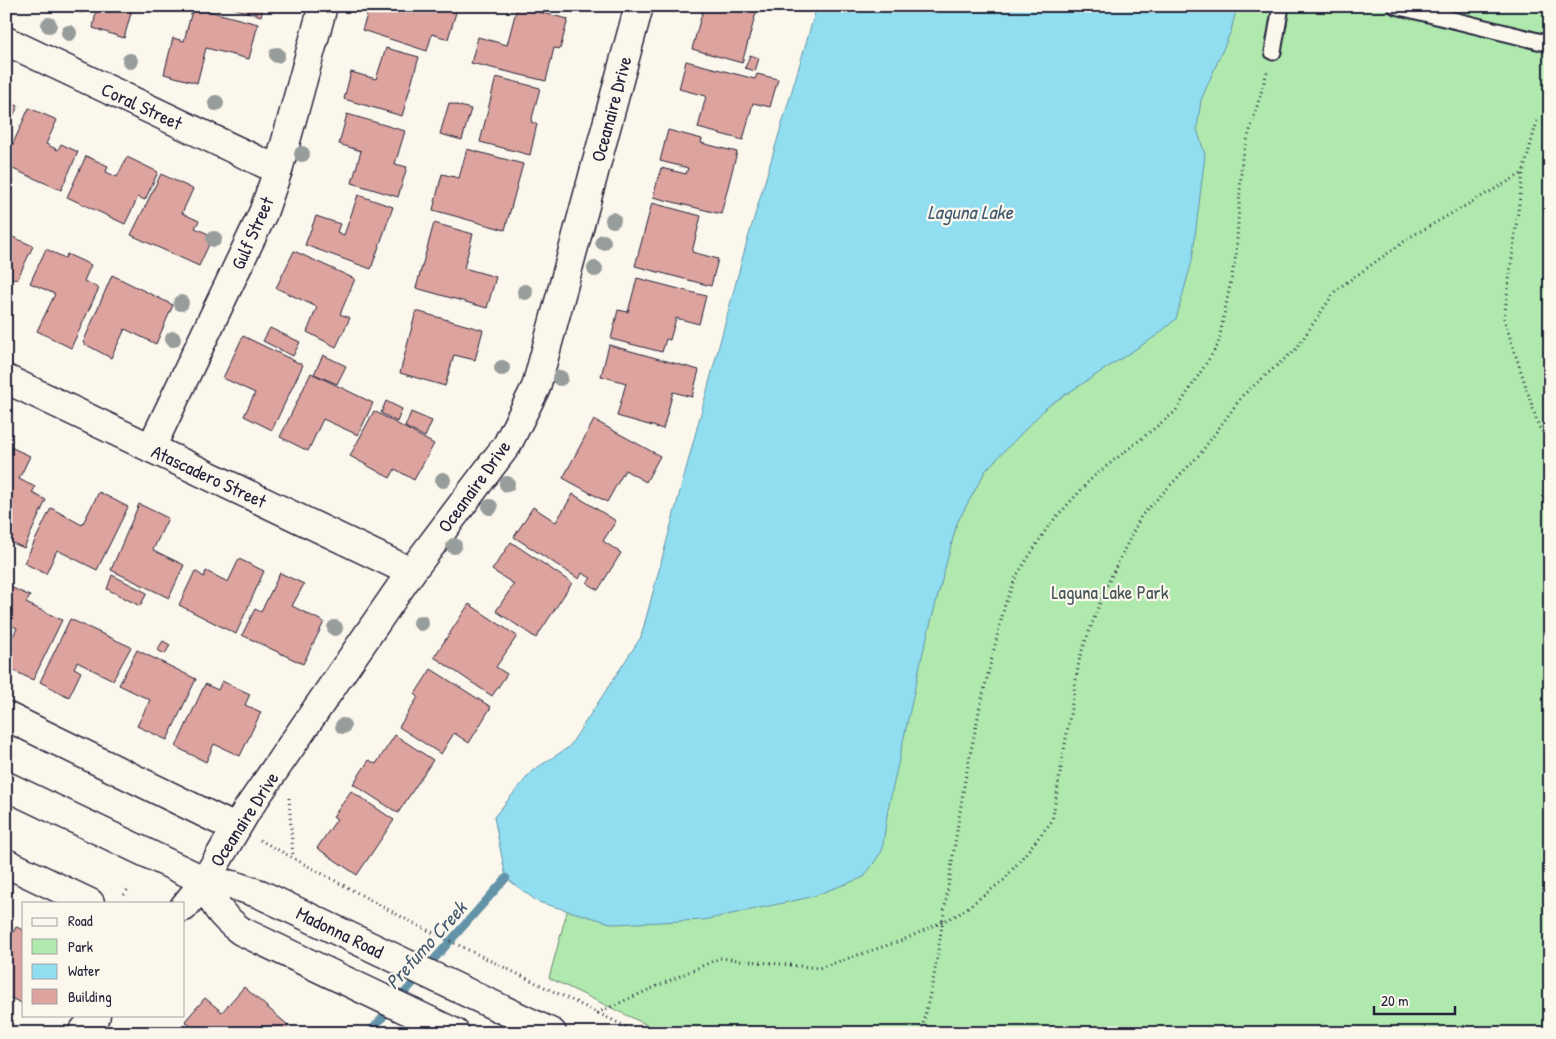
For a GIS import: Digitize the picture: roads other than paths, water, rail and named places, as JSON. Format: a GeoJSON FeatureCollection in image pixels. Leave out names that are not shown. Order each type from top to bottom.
{"type":"FeatureCollection","features":[{"type":"Feature","properties":{"kind":"street","name":"Gulf Street"},"geometry":{"type":"LineString","coordinates":[[151,448],[263,213],[278,170],[323,6]]}},
{"type":"Feature","properties":{"kind":"street","name":"Oceanaire Drive"},"geometry":{"type":"LineString","coordinates":[[185,906],[205,881],[235,828],[411,572],[507,445],[536,387],[639,6]]}},
{"type":"Feature","properties":{"kind":"street","name":"Coral Street"},"geometry":{"type":"LineString","coordinates":[[6,41],[278,170]]}},
{"type":"Feature","properties":{"kind":"street","name":"Atascadero Street"},"geometry":{"type":"LineString","coordinates":[[6,379],[411,572]]}},
{"type":"Feature","properties":{"kind":"street"},"geometry":{"type":"LineString","coordinates":[[6,716],[235,828]]}},
{"type":"Feature","properties":{"kind":"street","name":"Madonna Road"},"geometry":{"type":"LineString","coordinates":[[6,786],[205,881],[246,888],[552,1033]]}},
{"type":"Feature","properties":{"kind":"street"},"geometry":{"type":"LineString","coordinates":[[6,863],[88,902]]}},
{"type":"Feature","properties":{"kind":"street"},"geometry":{"type":"LineString","coordinates":[[205,881],[210,897],[218,911],[241,931],[444,1028]]}},
{"type":"Feature","properties":{"kind":"street"},"geometry":{"type":"LineString","coordinates":[[82,1033],[95,1016]]}},
{"type":"Feature","properties":{"kind":"lane"},"geometry":{"type":"LineString","coordinates":[[1273,52],[1281,6]]}},
{"type":"Feature","properties":{"kind":"lane"},"geometry":{"type":"LineString","coordinates":[[1396,6],[1550,44]]}},
{"type":"Feature","properties":{"kind":"water","name":"Laguna Lake"},"geometry":{"type":"Polygon","coordinates":[[[817,6],[1237,6],[1231,31],[1201,100],[1197,129],[1205,155],[1192,261],[1176,319],[1156,336],[1048,406],[986,470],[957,523],[923,652],[888,809],[882,851],[864,877],[811,897],[704,920],[614,924],[538,902],[506,878],[494,817],[532,771],[569,747],[641,637],[746,245],[817,6]]]}},
{"type":"Feature","properties":{"kind":"waterway","name":"Prefumo Creek"},"geometry":{"type":"LineString","coordinates":[[398,1000],[506,878]]}},
{"type":"Feature","properties":{"kind":"waterway","name":"Prefumo Creek"},"geometry":{"type":"LineString","coordinates":[[369,1033],[390,1009]]}},
{"type":"Feature","properties":{"kind":"park label","name":"Laguna Lake Park"},"geometry":{"type":"Point","coordinates":[1110,592]}}]}
